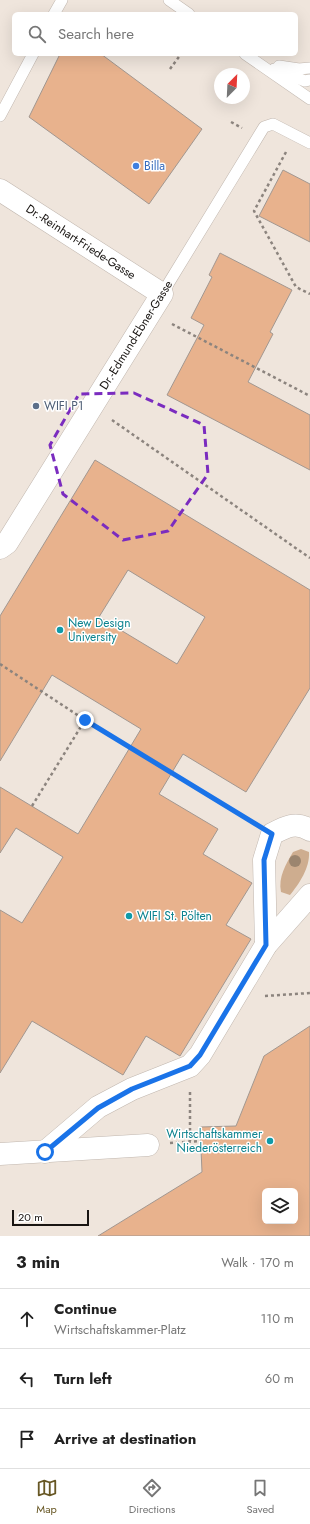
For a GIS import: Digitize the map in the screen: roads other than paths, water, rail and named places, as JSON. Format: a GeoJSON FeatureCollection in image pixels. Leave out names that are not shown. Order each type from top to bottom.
{"type":"FeatureCollection","features":[{"type":"Feature","properties":{"kind":"street","name":"Dr.-Reinhart-Friede-Gasse"},"geometry":{"type":"LineString","coordinates":[[0,190],[162,294]]}},
{"type":"Feature","properties":{"kind":"street","name":"Dr.-Edmund-Ebner-Gasse"},"geometry":{"type":"LineString","coordinates":[[3,546],[162,294]]}},
{"type":"Feature","properties":{"kind":"street"},"geometry":{"type":"LineString","coordinates":[[266,945],[264,860],[272,834],[287,826],[303,825],[310,830]]}},
{"type":"Feature","properties":{"kind":"street"},"geometry":{"type":"LineString","coordinates":[[45,1152],[98,1108],[132,1089],[190,1066],[200,1055],[266,945],[310,895]]}},
{"type":"Feature","properties":{"kind":"street"},"geometry":{"type":"LineString","coordinates":[[0,1154],[148,1145]]}},
{"type":"Feature","properties":{"kind":"lane"},"geometry":{"type":"LineString","coordinates":[[55,12],[62,0]]}},
{"type":"Feature","properties":{"kind":"lane"},"geometry":{"type":"LineString","coordinates":[[169,0],[186,12]]}},
{"type":"Feature","properties":{"kind":"lane"},"geometry":{"type":"LineString","coordinates":[[0,116],[32,56]]}},
{"type":"Feature","properties":{"kind":"lane"},"geometry":{"type":"LineString","coordinates":[[248,56],[310,100]]}},
{"type":"Feature","properties":{"kind":"lane"},"geometry":{"type":"LineString","coordinates":[[256,62],[299,69],[310,68]]}},
{"type":"Feature","properties":{"kind":"lane"},"geometry":{"type":"LineString","coordinates":[[256,62],[305,81],[310,80]]}},
{"type":"Feature","properties":{"kind":"lane","name":"Dr.-Edmund-Ebner-Gasse"},"geometry":{"type":"LineString","coordinates":[[162,294],[264,127],[273,124],[310,143]]}},
{"type":"Feature","properties":{"kind":"place","name":"Billa"},"geometry":{"type":"Point","coordinates":[136,166]}},
{"type":"Feature","properties":{"kind":"place","name":"WIFI P1"},"geometry":{"type":"Point","coordinates":[36,406]}},
{"type":"Feature","properties":{"kind":"place","name":"New Design University"},"geometry":{"type":"Point","coordinates":[60,630]}},
{"type":"Feature","properties":{"kind":"place","name":"WIFI St. Pölten"},"geometry":{"type":"Point","coordinates":[129,916]}},
{"type":"Feature","properties":{"kind":"place","name":"Wirtschaftskammer Niederösterreich"},"geometry":{"type":"Point","coordinates":[270,1141]}}]}
